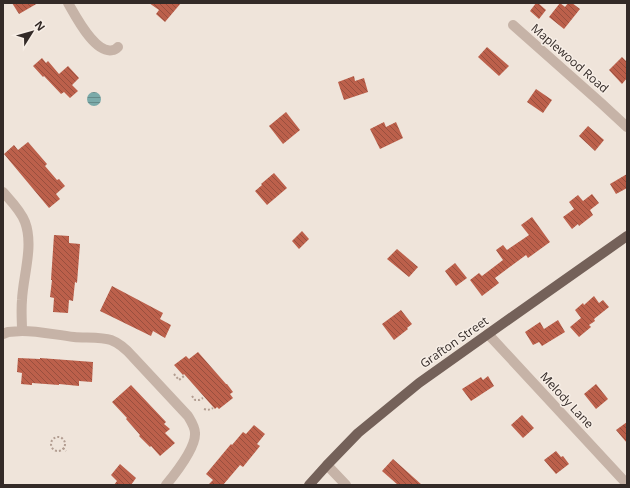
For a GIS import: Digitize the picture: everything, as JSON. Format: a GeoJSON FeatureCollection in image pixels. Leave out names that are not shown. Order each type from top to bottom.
{"type":"FeatureCollection","features":[{"type":"Feature","properties":{"kind":"main road","name":"Grafton Street"},"geometry":{"type":"LineString","coordinates":[[309,485],[358,432],[419,383],[627,236]]}},
{"type":"Feature","properties":{"kind":"street"},"geometry":{"type":"LineString","coordinates":[[68,3],[84,30],[97,44],[108,50],[113,50],[118,47]]}},
{"type":"Feature","properties":{"kind":"street","name":"Maplewood Road"},"geometry":{"type":"LineString","coordinates":[[513,25],[602,103],[627,127]]}},
{"type":"Feature","properties":{"kind":"street"},"geometry":{"type":"LineString","coordinates":[[3,192],[23,217],[27,232],[28,249],[22,300],[22,331]]}},
{"type":"Feature","properties":{"kind":"street"},"geometry":{"type":"LineString","coordinates":[[3,334],[8,332],[34,331],[73,337],[103,338],[116,343],[133,356],[190,419],[194,428],[195,436],[191,448],[166,485]]}},
{"type":"Feature","properties":{"kind":"street","name":"Melody Lane"},"geometry":{"type":"LineString","coordinates":[[488,334],[627,484]]}},
{"type":"Feature","properties":{"kind":"street"},"geometry":{"type":"LineString","coordinates":[[327,465],[346,485]]}},
{"type":"Feature","properties":{"kind":"path"},"geometry":{"type":"LineString","coordinates":[[174,374],[179,380],[184,376]]}},
{"type":"Feature","properties":{"kind":"path"},"geometry":{"type":"LineString","coordinates":[[192,396],[195,400],[203,398]]}},
{"type":"Feature","properties":{"kind":"path"},"geometry":{"type":"LineString","coordinates":[[204,409],[208,410],[213,408]]}},
{"type":"Feature","properties":{"kind":"path"},"geometry":{"type":"LineString","coordinates":[[64,448],[60,451],[55,450],[51,447],[52,440],[58,436],[62,438],[65,442],[64,448],[66,451]]}},
{"type":"Feature","properties":{"kind":"water"},"geometry":{"type":"Polygon","coordinates":[[[94,92],[99,94],[101,99],[99,104],[94,106],[89,104],[87,99],[89,94],[94,92]]]}},
{"type":"Feature","properties":{"kind":"building"},"geometry":{"type":"Polygon","coordinates":[[[12,3],[38,3],[19,14],[12,3]]]}},
{"type":"Feature","properties":{"kind":"building"},"geometry":{"type":"Polygon","coordinates":[[[149,3],[181,3],[165,22],[156,14],[159,10],[149,3]]]}},
{"type":"Feature","properties":{"kind":"building"},"geometry":{"type":"Polygon","coordinates":[[[536,3],[546,10],[539,19],[530,11],[536,3]]]}},
{"type":"Feature","properties":{"kind":"building"},"geometry":{"type":"Polygon","coordinates":[[[560,3],[565,7],[568,3],[572,3],[580,9],[564,29],[549,17],[560,3]]]}},
{"type":"Feature","properties":{"kind":"building"},"geometry":{"type":"Polygon","coordinates":[[[487,47],[509,66],[499,76],[478,57],[487,47]]]}},
{"type":"Feature","properties":{"kind":"building"},"geometry":{"type":"Polygon","coordinates":[[[622,57],[627,62],[627,78],[622,84],[609,70],[622,57]]]}},
{"type":"Feature","properties":{"kind":"building"},"geometry":{"type":"Polygon","coordinates":[[[42,58],[46,63],[48,61],[59,74],[68,66],[79,78],[72,85],[78,91],[70,98],[64,92],[61,94],[33,66],[42,58]]]}},
{"type":"Feature","properties":{"kind":"building"},"geometry":{"type":"Polygon","coordinates":[[[354,76],[355,81],[364,78],[368,92],[344,100],[338,82],[354,76]]]}},
{"type":"Feature","properties":{"kind":"building"},"geometry":{"type":"Polygon","coordinates":[[[536,89],[552,100],[543,113],[527,102],[536,89]]]}},
{"type":"Feature","properties":{"kind":"building"},"geometry":{"type":"Polygon","coordinates":[[[286,112],[300,130],[283,144],[269,126],[286,112]]]}},
{"type":"Feature","properties":{"kind":"building"},"geometry":{"type":"Polygon","coordinates":[[[384,122],[386,127],[396,122],[403,138],[380,149],[370,129],[384,122]]]}},
{"type":"Feature","properties":{"kind":"building"},"geometry":{"type":"Polygon","coordinates":[[[588,126],[604,140],[595,151],[579,136],[588,126]]]}},
{"type":"Feature","properties":{"kind":"building"},"geometry":{"type":"Polygon","coordinates":[[[28,142],[47,164],[45,166],[57,180],[59,179],[65,186],[56,194],[60,199],[49,208],[4,154],[14,145],[18,150],[28,142]]]}},
{"type":"Feature","properties":{"kind":"building"},"geometry":{"type":"Polygon","coordinates":[[[274,173],[287,188],[267,205],[255,191],[274,173]]]}},
{"type":"Feature","properties":{"kind":"building"},"geometry":{"type":"Polygon","coordinates":[[[627,174],[627,188],[616,194],[610,184],[627,174]]]}},
{"type":"Feature","properties":{"kind":"building"},"geometry":{"type":"Polygon","coordinates":[[[592,194],[599,203],[590,210],[593,215],[579,226],[578,224],[572,229],[563,217],[574,209],[569,202],[578,195],[583,201],[592,194]]]}},
{"type":"Feature","properties":{"kind":"building"},"geometry":{"type":"Polygon","coordinates":[[[532,217],[550,242],[528,258],[526,255],[495,278],[499,283],[482,296],[470,280],[479,273],[482,276],[503,260],[496,250],[503,245],[507,250],[529,235],[521,225],[532,217]]]}},
{"type":"Feature","properties":{"kind":"building"},"geometry":{"type":"Polygon","coordinates":[[[302,231],[309,239],[299,249],[292,241],[302,231]]]}},
{"type":"Feature","properties":{"kind":"building"},"geometry":{"type":"Polygon","coordinates":[[[54,235],[69,236],[69,243],[80,244],[77,283],[75,282],[73,301],[69,300],[68,313],[53,312],[54,298],[50,297],[54,235]]]}},
{"type":"Feature","properties":{"kind":"building"},"geometry":{"type":"Polygon","coordinates":[[[397,249],[418,267],[409,277],[387,259],[397,249]]]}},
{"type":"Feature","properties":{"kind":"building"},"geometry":{"type":"Polygon","coordinates":[[[455,263],[467,278],[456,286],[445,271],[455,263]]]}},
{"type":"Feature","properties":{"kind":"building"},"geometry":{"type":"Polygon","coordinates":[[[112,286],[163,313],[160,319],[171,325],[165,338],[153,331],[151,336],[100,311],[112,286]]]}},
{"type":"Feature","properties":{"kind":"building"},"geometry":{"type":"Polygon","coordinates":[[[594,296],[599,303],[603,300],[609,307],[594,319],[595,321],[589,325],[591,327],[579,337],[570,327],[581,318],[575,310],[583,303],[584,305],[594,296]]]}},
{"type":"Feature","properties":{"kind":"building"},"geometry":{"type":"Polygon","coordinates":[[[401,310],[412,324],[394,340],[382,324],[401,310]]]}},
{"type":"Feature","properties":{"kind":"building"},"geometry":{"type":"Polygon","coordinates":[[[558,320],[565,332],[542,346],[539,342],[533,345],[525,332],[540,322],[544,329],[558,320]]]}},
{"type":"Feature","properties":{"kind":"building"},"geometry":{"type":"Polygon","coordinates":[[[198,352],[233,392],[230,394],[233,398],[219,409],[217,407],[215,409],[174,365],[186,356],[189,359],[198,352]]]}},
{"type":"Feature","properties":{"kind":"building"},"geometry":{"type":"Polygon","coordinates":[[[18,358],[93,362],[92,382],[79,381],[79,386],[32,383],[32,385],[21,384],[22,373],[17,372],[18,358]]]}},
{"type":"Feature","properties":{"kind":"building"},"geometry":{"type":"Polygon","coordinates":[[[488,376],[494,386],[471,401],[462,389],[481,377],[483,380],[488,376]]]}},
{"type":"Feature","properties":{"kind":"building"},"geometry":{"type":"Polygon","coordinates":[[[596,384],[608,399],[596,409],[584,394],[596,384]]]}},
{"type":"Feature","properties":{"kind":"building"},"geometry":{"type":"Polygon","coordinates":[[[131,385],[166,422],[164,424],[170,429],[165,433],[175,443],[160,456],[139,436],[140,435],[126,419],[127,418],[112,402],[131,385]]]}},
{"type":"Feature","properties":{"kind":"building"},"geometry":{"type":"Polygon","coordinates":[[[522,415],[534,428],[523,438],[511,425],[522,415]]]}},
{"type":"Feature","properties":{"kind":"building"},"geometry":{"type":"Polygon","coordinates":[[[627,422],[627,443],[616,430],[627,422]]]}},
{"type":"Feature","properties":{"kind":"building"},"geometry":{"type":"Polygon","coordinates":[[[254,425],[265,434],[257,444],[260,446],[243,467],[240,465],[223,485],[208,485],[213,480],[206,474],[231,444],[232,445],[243,432],[246,434],[254,425]]]}},
{"type":"Feature","properties":{"kind":"building"},"geometry":{"type":"Polygon","coordinates":[[[556,451],[561,457],[563,456],[569,464],[556,474],[544,460],[556,451]]]}},
{"type":"Feature","properties":{"kind":"building"},"geometry":{"type":"Polygon","coordinates":[[[393,459],[422,485],[398,485],[382,471],[393,459]]]}},
{"type":"Feature","properties":{"kind":"building"},"geometry":{"type":"Polygon","coordinates":[[[120,464],[136,478],[131,485],[114,485],[117,481],[111,475],[120,464]]]}}]}
